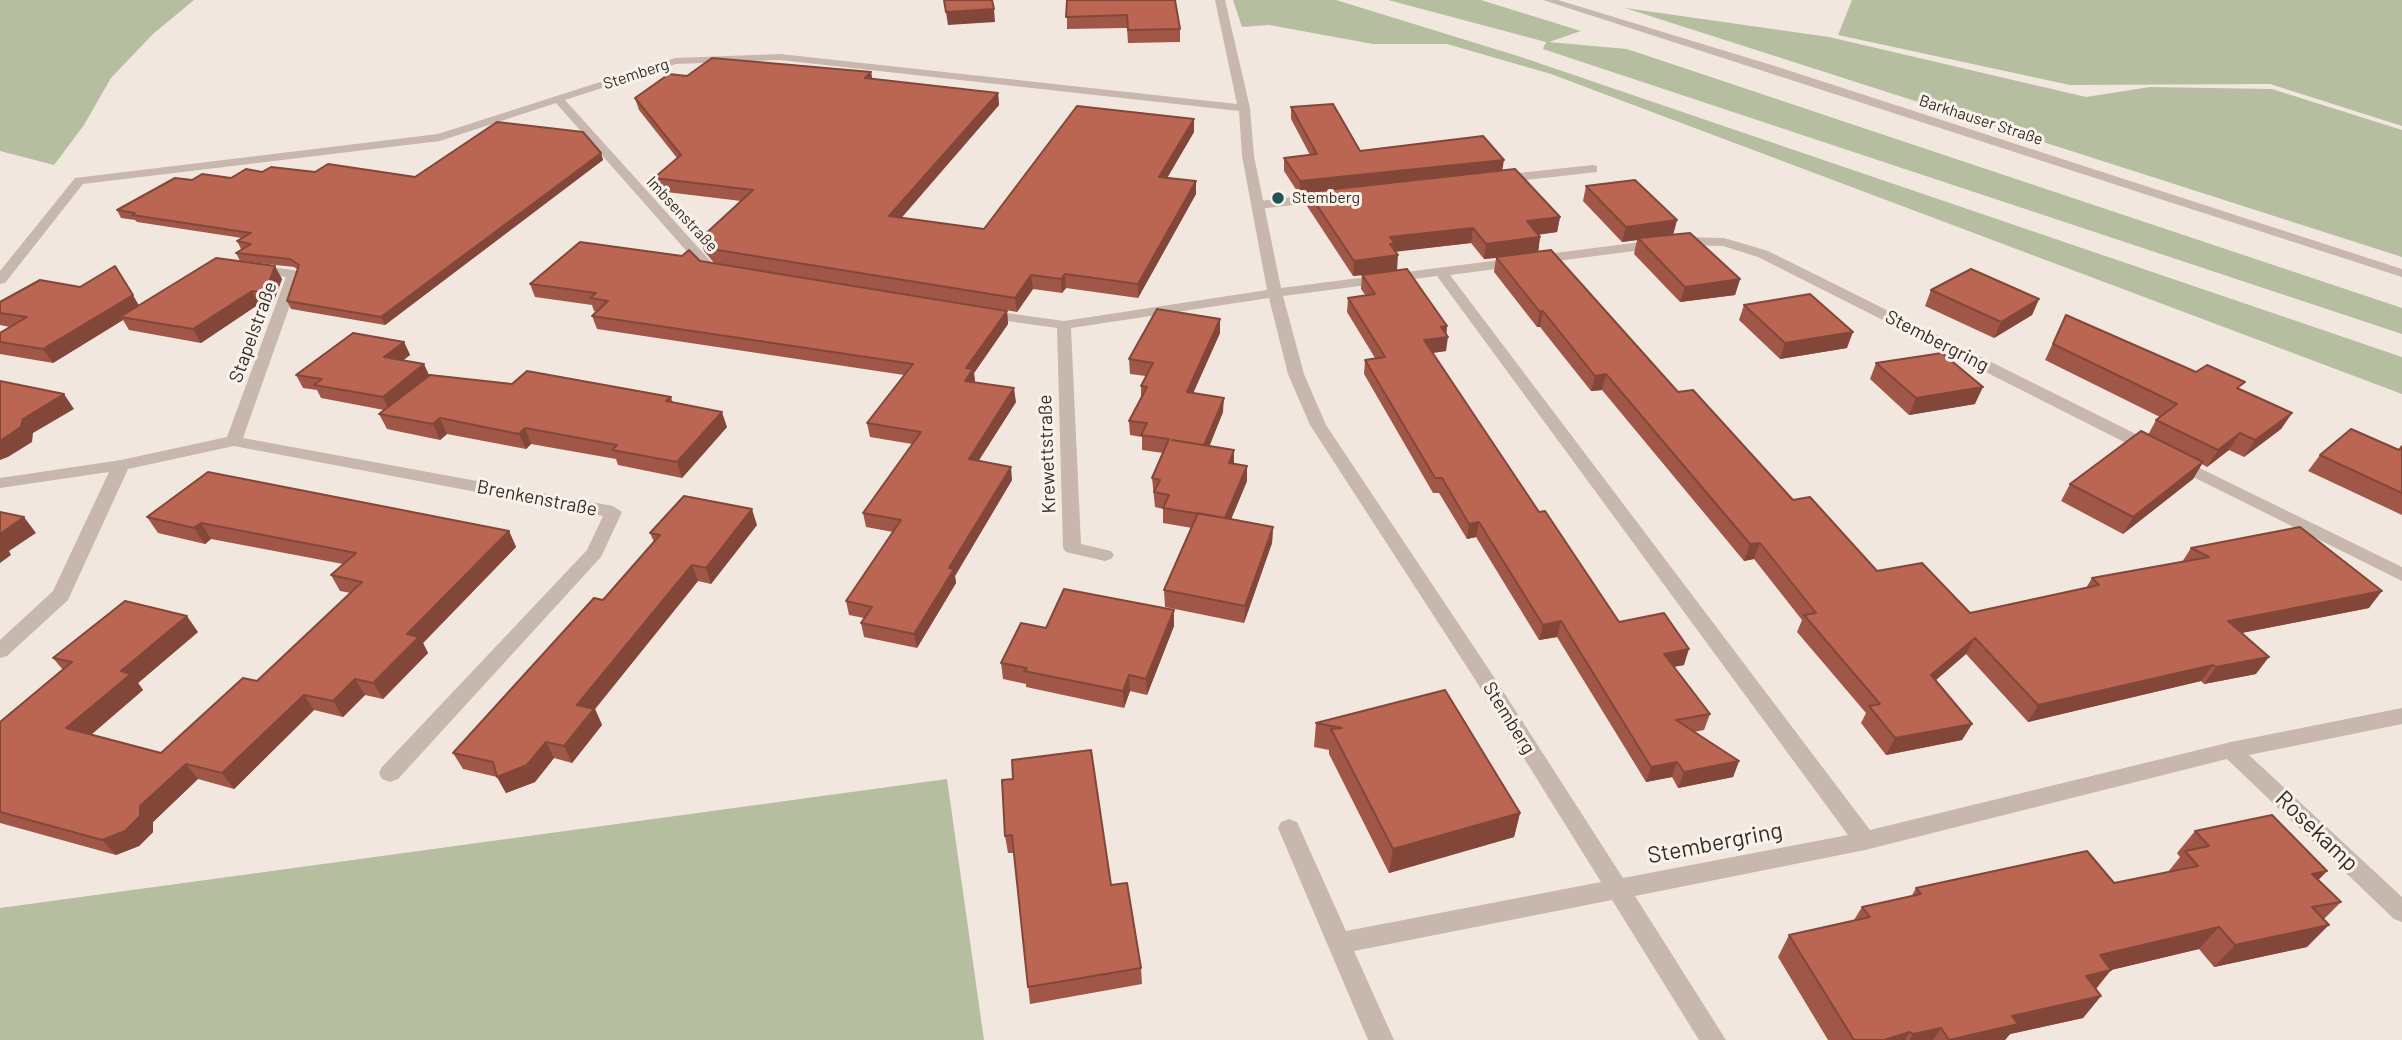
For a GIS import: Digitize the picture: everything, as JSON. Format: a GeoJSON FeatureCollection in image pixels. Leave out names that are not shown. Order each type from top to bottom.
{"type":"FeatureCollection","features":[{"type":"Feature","properties":{"kind":"street","name":"Stemberg"},"geometry":{"type":"LineString","coordinates":[[1220,0],[1244,108],[1248,156],[1275,293],[1296,374],[1318,425],[1483,676],[1713,1040]]}},
{"type":"Feature","properties":{"kind":"street","name":"Barkhauser Straße"},"geometry":{"type":"LineString","coordinates":[[1548,0],[1774,69],[2402,273]]}},
{"type":"Feature","properties":{"kind":"street","name":"Stemberg"},"geometry":{"type":"LineString","coordinates":[[0,280],[79,181],[440,137],[675,61],[780,57],[1244,108]]}},
{"type":"Feature","properties":{"kind":"street","name":"Imbsenstraße"},"geometry":{"type":"LineString","coordinates":[[558,99],[709,268],[735,273]]}},
{"type":"Feature","properties":{"kind":"street"},"geometry":{"type":"LineString","coordinates":[[1486,181],[1593,169]]}},
{"type":"Feature","properties":{"kind":"street"},"geometry":{"type":"LineString","coordinates":[[1259,205],[1352,195]]}},
{"type":"Feature","properties":{"kind":"street","name":"Stembergring"},"geometry":{"type":"LineString","coordinates":[[1275,293],[1680,241],[1724,242],[1763,254],[2402,575]]}},
{"type":"Feature","properties":{"kind":"street","name":"Stapelstraße"},"geometry":{"type":"LineString","coordinates":[[234,441],[294,274],[240,267]]}},
{"type":"Feature","properties":{"kind":"street"},"geometry":{"type":"LineString","coordinates":[[1441,271],[1865,841]]}},
{"type":"Feature","properties":{"kind":"street"},"geometry":{"type":"LineString","coordinates":[[971,312],[1064,325],[1275,293]]}},
{"type":"Feature","properties":{"kind":"street","name":"Krewettstraße"},"geometry":{"type":"LineString","coordinates":[[1064,325],[1072,548],[1105,555]]}},
{"type":"Feature","properties":{"kind":"street","name":"Brenkenstraße"},"geometry":{"type":"LineString","coordinates":[[0,483],[121,465],[234,441],[613,512],[595,553],[390,773]]}},
{"type":"Feature","properties":{"kind":"street"},"geometry":{"type":"LineString","coordinates":[[0,651],[61,595],[121,465]]}},
{"type":"Feature","properties":{"kind":"street","name":"Stembergring"},"geometry":{"type":"LineString","coordinates":[[1616,888],[1865,841],[2231,750],[2402,716]]}},
{"type":"Feature","properties":{"kind":"street","name":"Rosekamp"},"geometry":{"type":"LineString","coordinates":[[2231,750],[2402,912]]}},
{"type":"Feature","properties":{"kind":"street"},"geometry":{"type":"LineString","coordinates":[[1289,828],[1381,1040]]}},
{"type":"Feature","properties":{"kind":"street"},"geometry":{"type":"LineString","coordinates":[[1339,943],[1616,888]]}},
{"type":"Feature","properties":{"kind":"green space"},"geometry":{"type":"Polygon","coordinates":[[[0,0],[194,0],[153,34],[111,78],[84,125],[54,165],[0,151],[0,0]]]}},
{"type":"Feature","properties":{"kind":"green space"},"geometry":{"type":"Polygon","coordinates":[[[1233,0],[1336,0],[1521,57],[2402,357],[2402,394],[1551,74],[1447,44],[1373,44],[1269,25],[1242,27],[1233,0]]]}},
{"type":"Feature","properties":{"kind":"green space"},"geometry":{"type":"Polygon","coordinates":[[[1388,0],[1481,0],[1581,31],[1549,42],[1627,49],[2402,308],[2402,334],[1543,49],[1546,42],[1388,0]]]}},
{"type":"Feature","properties":{"kind":"green space"},"geometry":{"type":"Polygon","coordinates":[[[1852,0],[2402,0],[2402,126],[2270,84],[2070,85],[1838,35],[1852,0]]]}},
{"type":"Feature","properties":{"kind":"green space"},"geometry":{"type":"Polygon","coordinates":[[[1625,8],[1829,37],[2086,97],[2150,87],[2272,89],[2402,130],[2402,257],[1625,8]]]}},
{"type":"Feature","properties":{"kind":"green space"},"geometry":{"type":"Polygon","coordinates":[[[947,779],[984,1040],[0,1040],[0,908],[947,779]]]}},
{"type":"Feature","properties":{"kind":"building"},"geometry":{"type":"Polygon","coordinates":[[[944,0],[992,0],[994,9],[946,12],[944,0]]]}},
{"type":"Feature","properties":{"kind":"building"},"geometry":{"type":"Polygon","coordinates":[[[1067,0],[1175,0],[1180,29],[1128,30],[1127,15],[1066,17],[1067,0]]]}},
{"type":"Feature","properties":{"kind":"building"},"geometry":{"type":"Polygon","coordinates":[[[712,58],[871,72],[865,78],[998,93],[889,216],[984,229],[1077,106],[1194,119],[1159,177],[1196,181],[1138,284],[1065,274],[1061,279],[1031,275],[1015,298],[711,249],[701,238],[753,190],[654,178],[681,155],[635,98],[669,74],[687,76],[712,58]]]}},
{"type":"Feature","properties":{"kind":"building"},"geometry":{"type":"Polygon","coordinates":[[[1333,104],[1360,151],[1483,136],[1504,160],[1300,181],[1284,158],[1317,154],[1291,107],[1333,104]]]}},
{"type":"Feature","properties":{"kind":"building"},"geometry":{"type":"Polygon","coordinates":[[[497,122],[583,132],[601,153],[381,317],[287,301],[299,265],[290,259],[236,253],[251,244],[237,241],[251,233],[132,215],[135,213],[117,210],[175,178],[192,180],[202,174],[231,178],[246,169],[262,172],[271,167],[315,172],[328,164],[415,177],[497,122]]]}},
{"type":"Feature","properties":{"kind":"building"},"geometry":{"type":"Polygon","coordinates":[[[1515,169],[1560,217],[1527,221],[1540,237],[1486,244],[1473,228],[1390,237],[1395,243],[1390,244],[1398,255],[1354,261],[1308,192],[1515,169]]]}},
{"type":"Feature","properties":{"kind":"building"},"geometry":{"type":"Polygon","coordinates":[[[1635,180],[1677,220],[1626,227],[1586,186],[1635,180]]]}},
{"type":"Feature","properties":{"kind":"building"},"geometry":{"type":"Polygon","coordinates":[[[1690,233],[1740,279],[1685,287],[1638,238],[1690,233]]]}},
{"type":"Feature","properties":{"kind":"building"},"geometry":{"type":"Polygon","coordinates":[[[580,242],[682,256],[689,250],[700,261],[1007,311],[966,368],[973,369],[965,381],[1014,388],[969,459],[1011,467],[949,568],[954,569],[914,634],[861,623],[872,607],[846,601],[901,520],[863,513],[921,432],[867,423],[913,364],[592,316],[608,301],[590,298],[596,293],[530,284],[580,242]]]}},
{"type":"Feature","properties":{"kind":"building"},"geometry":{"type":"Polygon","coordinates":[[[1551,250],[1678,392],[1693,390],[1793,500],[1810,497],[1877,571],[1922,563],[1970,613],[2099,585],[2092,578],[2209,557],[2191,548],[2300,527],[2382,591],[2228,621],[2269,657],[2216,667],[2213,665],[2038,705],[1975,638],[1931,675],[1972,724],[1895,738],[1869,706],[1880,704],[1804,615],[1816,613],[1760,543],[1750,544],[1606,374],[1595,376],[1496,257],[1551,250]]]}},
{"type":"Feature","properties":{"kind":"building"},"geometry":{"type":"Polygon","coordinates":[[[216,258],[275,266],[265,293],[252,291],[193,329],[120,317],[216,258]]]}},
{"type":"Feature","properties":{"kind":"building"},"geometry":{"type":"Polygon","coordinates":[[[115,266],[133,295],[43,349],[0,342],[0,333],[27,317],[0,313],[0,302],[40,280],[80,287],[115,266]]]}},
{"type":"Feature","properties":{"kind":"building"},"geometry":{"type":"Polygon","coordinates":[[[1407,269],[1447,326],[1441,327],[1448,337],[1424,340],[1539,512],[1545,511],[1619,622],[1664,613],[1689,649],[1664,654],[1710,714],[1676,720],[1739,761],[1684,772],[1677,762],[1651,767],[1561,621],[1543,625],[1479,522],[1469,524],[1442,478],[1435,478],[1365,360],[1385,357],[1348,298],[1375,294],[1362,275],[1407,269]]]}},
{"type":"Feature","properties":{"kind":"building"},"geometry":{"type":"Polygon","coordinates":[[[1971,269],[2039,299],[2001,322],[1931,290],[1971,269]]]}},
{"type":"Feature","properties":{"kind":"building"},"geometry":{"type":"Polygon","coordinates":[[[1810,294],[1853,332],[1785,343],[1744,305],[1810,294]]]}},
{"type":"Feature","properties":{"kind":"building"},"geometry":{"type":"Polygon","coordinates":[[[1157,309],[1220,319],[1187,392],[1224,398],[1204,445],[1172,440],[1234,450],[1229,463],[1247,466],[1225,518],[1163,508],[1169,495],[1154,492],[1160,480],[1152,478],[1169,439],[1141,435],[1147,423],[1129,421],[1147,387],[1141,386],[1153,363],[1129,359],[1157,309]]]}},
{"type":"Feature","properties":{"kind":"building"},"geometry":{"type":"Polygon","coordinates":[[[2066,315],[2196,372],[2207,365],[2245,382],[2237,388],[2292,413],[2255,440],[2240,433],[2218,450],[2156,420],[2177,404],[2053,344],[2066,315]]]}},
{"type":"Feature","properties":{"kind":"building"},"geometry":{"type":"Polygon","coordinates":[[[353,333],[404,342],[384,357],[424,364],[383,397],[314,385],[322,379],[296,375],[353,333]]]}},
{"type":"Feature","properties":{"kind":"building"},"geometry":{"type":"Polygon","coordinates":[[[1942,353],[1983,387],[1916,398],[1876,363],[1942,353]]]}},
{"type":"Feature","properties":{"kind":"building"},"geometry":{"type":"Polygon","coordinates":[[[527,371],[671,397],[666,401],[722,412],[677,462],[612,450],[617,445],[525,428],[519,434],[440,418],[433,424],[379,414],[430,375],[512,384],[527,371]]]}},
{"type":"Feature","properties":{"kind":"building"},"geometry":{"type":"Polygon","coordinates":[[[0,381],[64,394],[23,419],[21,427],[0,441],[0,381]]]}},
{"type":"Feature","properties":{"kind":"building"},"geometry":{"type":"Polygon","coordinates":[[[2351,429],[2399,450],[2402,446],[2402,493],[2320,455],[2351,429]]]}},
{"type":"Feature","properties":{"kind":"building"},"geometry":{"type":"Polygon","coordinates":[[[2141,431],[2203,462],[2133,517],[2070,484],[2141,431]]]}},
{"type":"Feature","properties":{"kind":"building"},"geometry":{"type":"Polygon","coordinates":[[[208,472],[509,531],[407,634],[419,637],[373,683],[355,679],[333,701],[304,695],[222,773],[186,764],[140,806],[140,816],[125,831],[102,840],[0,812],[0,722],[72,662],[53,658],[125,601],[187,616],[121,671],[131,674],[66,728],[161,753],[243,678],[257,681],[362,582],[331,575],[356,553],[201,523],[194,528],[147,517],[208,472]]]}},
{"type":"Feature","properties":{"kind":"building"},"geometry":{"type":"Polygon","coordinates":[[[684,496],[752,509],[706,568],[692,565],[577,705],[594,709],[564,746],[546,742],[527,765],[497,777],[493,762],[453,753],[594,598],[603,600],[660,535],[650,533],[684,496]]]}},
{"type":"Feature","properties":{"kind":"building"},"geometry":{"type":"Polygon","coordinates":[[[0,512],[24,517],[0,534],[0,512]]]}},
{"type":"Feature","properties":{"kind":"building"},"geometry":{"type":"Polygon","coordinates":[[[1198,513],[1273,527],[1245,606],[1164,590],[1198,513]]]}},
{"type":"Feature","properties":{"kind":"building"},"geometry":{"type":"Polygon","coordinates":[[[1064,589],[1174,610],[1146,679],[1129,675],[1123,691],[1024,671],[1027,668],[1001,663],[1021,623],[1046,628],[1064,589]]]}},
{"type":"Feature","properties":{"kind":"building"},"geometry":{"type":"Polygon","coordinates":[[[1445,690],[1520,813],[1393,849],[1331,729],[1342,728],[1316,723],[1445,690]]]}},
{"type":"Feature","properties":{"kind":"building"},"geometry":{"type":"Polygon","coordinates":[[[1091,750],[1111,885],[1127,883],[1141,968],[1028,987],[1012,835],[1005,836],[1002,780],[1013,779],[1012,760],[1091,750]]]}},
{"type":"Feature","properties":{"kind":"building"},"geometry":{"type":"Polygon","coordinates":[[[2272,815],[2327,871],[2312,874],[2341,902],[2312,907],[2329,925],[2235,945],[2219,927],[2100,955],[2111,970],[2086,976],[2101,996],[2012,1016],[2018,1024],[1949,1040],[1941,1028],[1913,1034],[1910,1032],[1884,1040],[1854,1040],[1789,935],[1870,917],[1862,907],[1921,894],[1916,888],[2087,851],[2114,883],[2198,866],[2185,851],[2209,846],[2195,831],[2272,815]]]}},
{"type":"Feature","properties":{"kind":"place","name":"Stemberg"},"geometry":{"type":"Point","coordinates":[1278,198]}}]}
